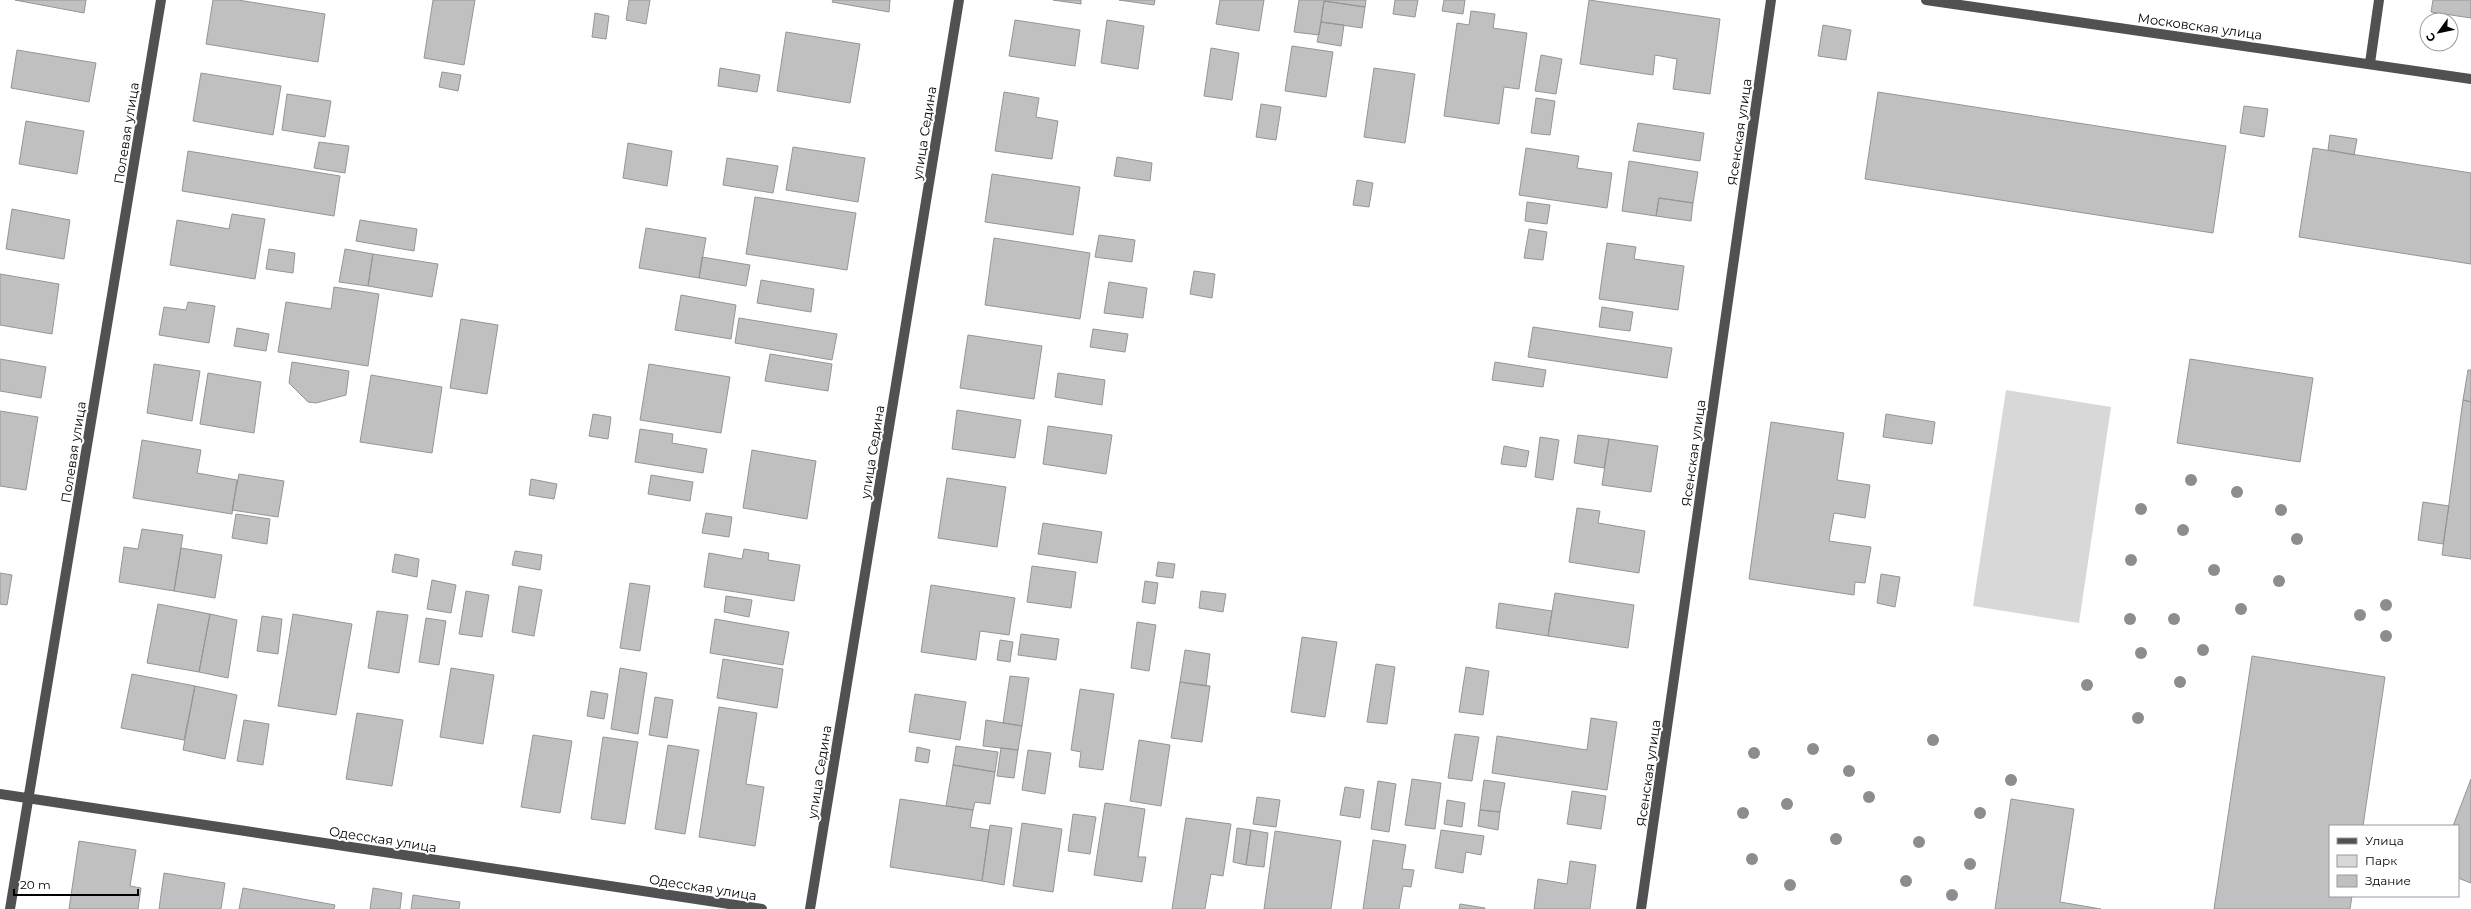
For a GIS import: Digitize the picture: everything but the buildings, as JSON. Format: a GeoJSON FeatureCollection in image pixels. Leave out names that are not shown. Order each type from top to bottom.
{"type":"FeatureCollection","features":[{"type":"Feature","properties":{"kind":"street","name":"Полевая улица"},"geometry":{"type":"LineString","coordinates":[[10,909],[161,0]]}},
{"type":"Feature","properties":{"kind":"street","name":"улица Седина"},"geometry":{"type":"LineString","coordinates":[[810,909],[959,0]]}},
{"type":"Feature","properties":{"kind":"street","name":"Ясенская улица"},"geometry":{"type":"LineString","coordinates":[[1641,909],[1770,0]]}},
{"type":"Feature","properties":{"kind":"street","name":"Московская улица"},"geometry":{"type":"LineString","coordinates":[[1926,0],[2370,63],[2471,79]]}},
{"type":"Feature","properties":{"kind":"street"},"geometry":{"type":"LineString","coordinates":[[2370,63],[2379,0]]}},
{"type":"Feature","properties":{"kind":"street","name":"Одесская улица"},"geometry":{"type":"LineString","coordinates":[[0,794],[762,909]]}},
{"type":"Feature","properties":{"kind":"green space"},"geometry":{"type":"Polygon","coordinates":[[[2006,390],[2111,407],[2079,623],[1973,606],[2006,390]]]}}]}
